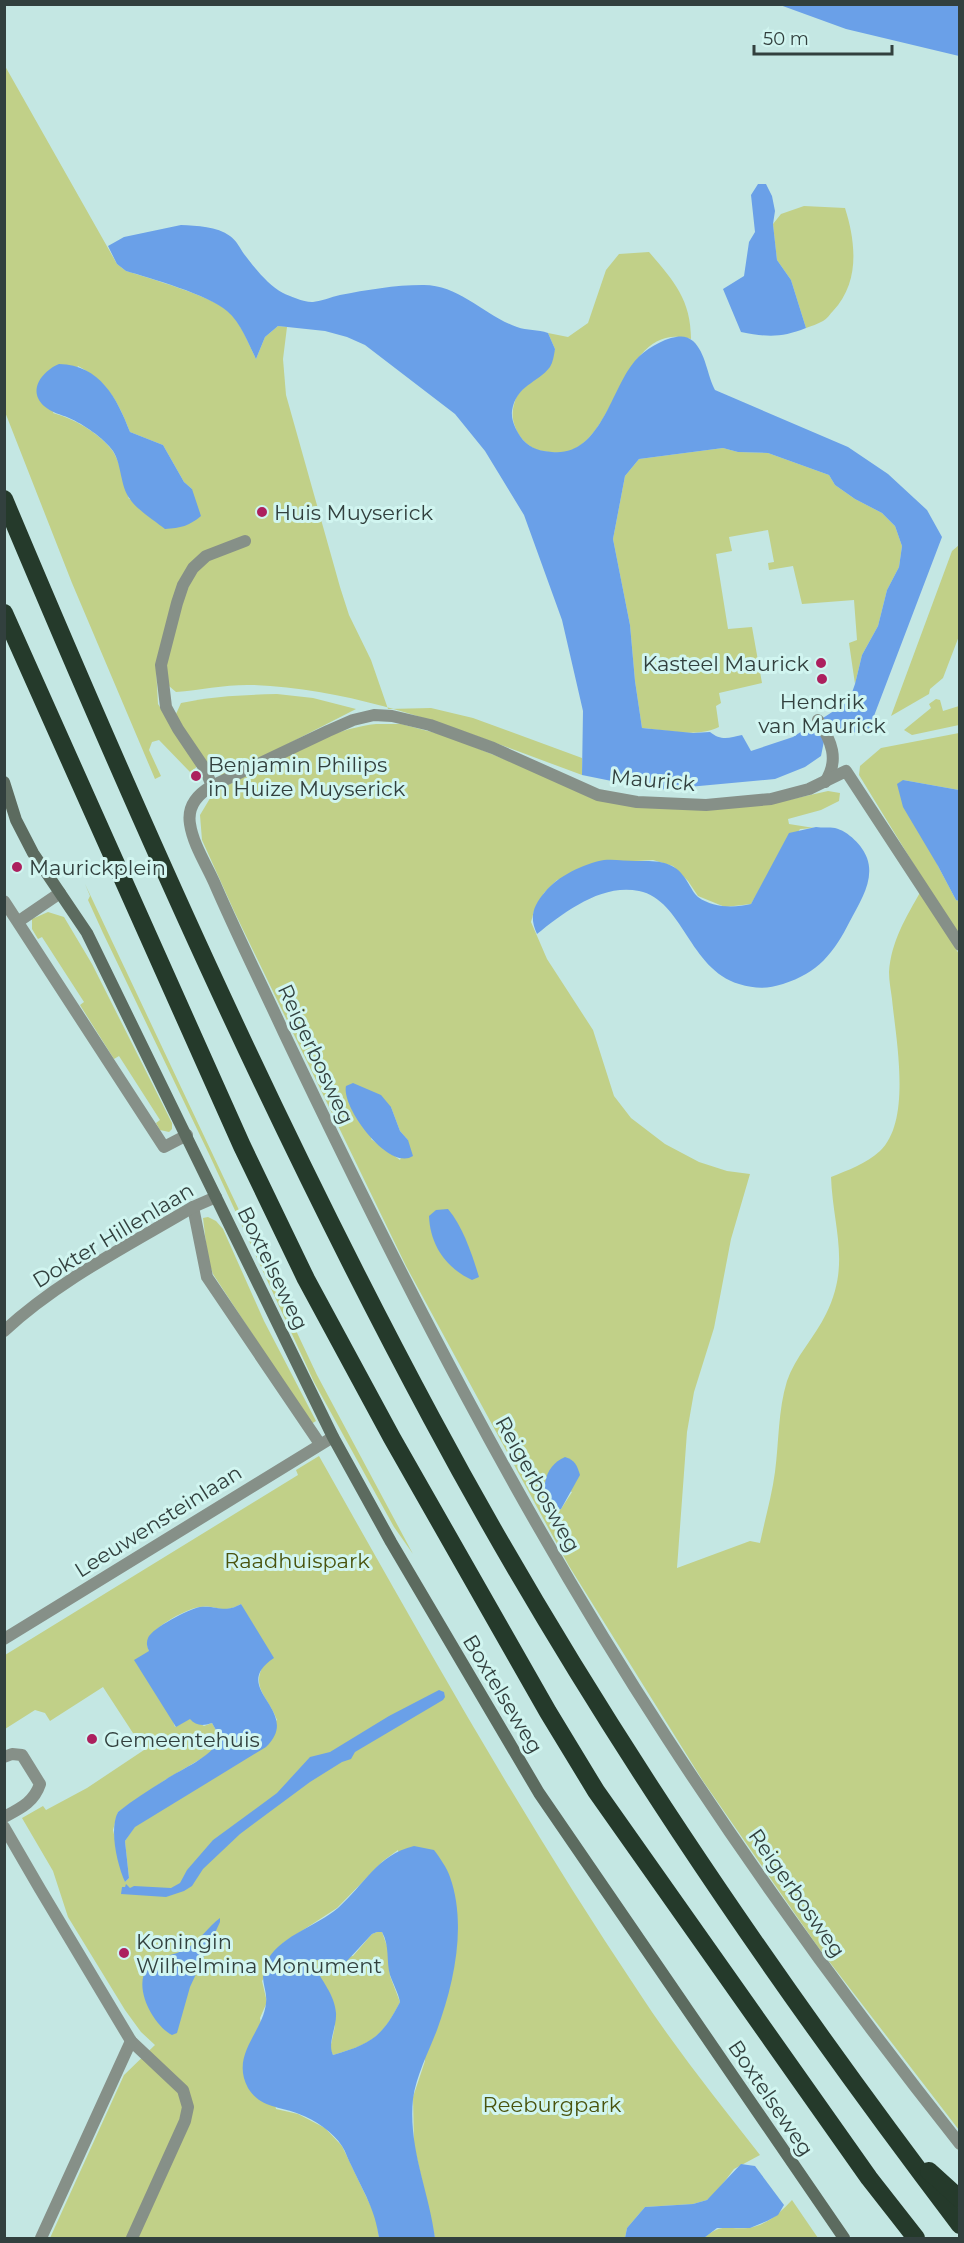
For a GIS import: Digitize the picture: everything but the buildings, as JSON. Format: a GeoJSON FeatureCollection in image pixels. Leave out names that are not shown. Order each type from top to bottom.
{"type":"FeatureCollection","features":[{"type":"Feature","properties":{"kind":"highway"},"geometry":{"type":"LineString","coordinates":[[4,499],[83,687],[191,931],[328,1217],[434,1422],[585,1685],[712,1883],[896,2141],[960,2225]]}},
{"type":"Feature","properties":{"kind":"highway"},"geometry":{"type":"LineString","coordinates":[[4,613],[242,1146],[306,1279],[392,1438],[548,1712],[596,1791],[869,2178],[916,2238]]}},
{"type":"Feature","properties":{"kind":"highway"},"geometry":{"type":"LineString","coordinates":[[4,618],[15,640]]}},
{"type":"Feature","properties":{"kind":"highway"},"geometry":{"type":"LineString","coordinates":[[896,2141],[960,2199]]}},
{"type":"Feature","properties":{"kind":"highway"},"geometry":{"type":"LineString","coordinates":[[869,2178],[903,2238]]}},
{"type":"Feature","properties":{"kind":"street"},"geometry":{"type":"LineString","coordinates":[[207,789],[205,769],[166,707],[162,689],[161,665],[177,603],[183,585],[193,568],[206,556],[245,541]]}},
{"type":"Feature","properties":{"kind":"street","name":"Maurick"},"geometry":{"type":"LineString","coordinates":[[207,789],[328,731],[353,720],[374,715],[392,716],[430,725],[525,761],[598,795],[637,802],[723,804],[771,799],[825,783],[846,771],[960,945]]}},
{"type":"Feature","properties":{"kind":"street"},"geometry":{"type":"LineString","coordinates":[[818,720],[830,738],[834,763],[825,783]]}},
{"type":"Feature","properties":{"kind":"street","name":"Boxtelseweg"},"geometry":{"type":"LineString","coordinates":[[4,782],[16,820],[29,845],[87,933],[333,1437],[391,1542],[539,1792],[844,2238]]}},
{"type":"Feature","properties":{"kind":"street","name":"Reigerbosweg"},"geometry":{"type":"LineString","coordinates":[[207,789],[191,806],[189,819],[193,834],[226,909],[359,1189],[464,1391],[522,1496],[613,1653],[689,1771],[813,1951],[910,2082],[960,2144]]}},
{"type":"Feature","properties":{"kind":"street"},"geometry":{"type":"LineString","coordinates":[[19,921],[60,893]]}},
{"type":"Feature","properties":{"kind":"street"},"geometry":{"type":"LineString","coordinates":[[5,901],[164,1147],[187,1136]]}},
{"type":"Feature","properties":{"kind":"street","name":"Dokter Hillenlaan"},"geometry":{"type":"LineString","coordinates":[[4,1331],[24,1312],[55,1290],[193,1208],[216,1197]]}},
{"type":"Feature","properties":{"kind":"street"},"geometry":{"type":"LineString","coordinates":[[193,1208],[204,1264],[212,1286],[320,1444]]}},
{"type":"Feature","properties":{"kind":"street","name":"Leeuwensteinlaan"},"geometry":{"type":"LineString","coordinates":[[4,1639],[333,1437]]}},
{"type":"Feature","properties":{"kind":"street"},"geometry":{"type":"LineString","coordinates":[[4,1757],[22,1755],[40,1784],[36,1795],[27,1804],[4,1817]]}},
{"type":"Feature","properties":{"kind":"street"},"geometry":{"type":"LineString","coordinates":[[5,1827],[131,2041],[183,2090],[188,2107],[185,2121],[132,2238]]}},
{"type":"Feature","properties":{"kind":"street"},"geometry":{"type":"LineString","coordinates":[[41,2238],[131,2041]]}},
{"type":"Feature","properties":{"kind":"green space"},"geometry":{"type":"Polygon","coordinates":[[[5,66],[117,264],[126,271],[193,293],[227,310],[240,327],[256,359],[265,337],[278,326],[287,327],[283,359],[286,395],[349,615],[371,660],[388,708],[337,695],[295,688],[244,685],[176,692],[156,668],[158,704],[198,766],[190,772],[159,740],[152,742],[149,750],[161,776],[155,779],[72,583],[5,412],[5,66]],[[78,366],[53,413],[85,427],[106,443],[117,460],[129,499],[192,489],[184,482],[163,445],[130,432],[111,393],[78,366]]]}},
{"type":"Feature","properties":{"kind":"green space"},"geometry":{"type":"Polygon","coordinates":[[[804,206],[845,208],[853,248],[852,275],[842,300],[824,320],[806,328],[791,280],[777,260],[773,224],[781,214],[804,206]]]}},
{"type":"Feature","properties":{"kind":"green space"},"geometry":{"type":"Polygon","coordinates":[[[649,252],[673,281],[684,301],[688,312],[691,339],[667,338],[648,347],[634,364],[596,430],[580,446],[561,453],[539,450],[530,446],[520,437],[516,429],[513,410],[518,394],[544,371],[551,359],[555,349],[548,333],[568,337],[588,323],[606,270],[619,254],[649,252]]]}},
{"type":"Feature","properties":{"kind":"green space"},"geometry":{"type":"Polygon","coordinates":[[[723,448],[738,452],[768,453],[829,475],[835,485],[882,513],[895,526],[902,546],[899,567],[887,590],[878,626],[862,655],[855,684],[849,643],[857,640],[854,600],[802,604],[793,566],[769,570],[768,563],[774,562],[768,530],[729,537],[732,551],[716,554],[728,629],[752,627],[762,683],[719,693],[721,703],[716,706],[719,727],[691,733],[642,728],[630,625],[613,539],[625,476],[639,459],[723,448]]]}},
{"type":"Feature","properties":{"kind":"green space"},"geometry":{"type":"Polygon","coordinates":[[[959,545],[959,636],[943,678],[930,689],[929,694],[891,716],[952,551],[959,545]]]}},
{"type":"Feature","properties":{"kind":"green space"},"geometry":{"type":"Polygon","coordinates":[[[277,694],[313,698],[356,709],[225,776],[215,773],[181,726],[176,714],[181,703],[217,697],[277,694]]]}},
{"type":"Feature","properties":{"kind":"green space"},"geometry":{"type":"Polygon","coordinates":[[[936,699],[940,700],[943,711],[959,706],[959,725],[912,735],[904,730],[931,708],[929,704],[936,699]]]}},
{"type":"Feature","properties":{"kind":"green space"},"geometry":{"type":"Polygon","coordinates":[[[431,708],[473,718],[582,758],[582,775],[462,731],[392,709],[431,708]]]}},
{"type":"Feature","properties":{"kind":"green space"},"geometry":{"type":"Polygon","coordinates":[[[401,724],[447,736],[536,772],[591,798],[779,802],[828,791],[840,793],[839,801],[821,810],[788,819],[789,824],[814,828],[800,829],[751,904],[725,907],[698,896],[688,881],[673,866],[653,860],[636,861],[557,880],[544,893],[531,922],[547,959],[593,1030],[614,1096],[631,1118],[665,1144],[699,1162],[727,1171],[750,1174],[731,1239],[714,1328],[694,1392],[687,1432],[677,1568],[750,1541],[760,1543],[774,1481],[780,1415],[787,1381],[826,1314],[838,1279],[839,1246],[831,1177],[875,1156],[890,1138],[896,1120],[900,1079],[889,972],[890,961],[896,940],[921,891],[959,954],[959,2130],[818,1947],[703,1781],[569,1566],[406,1266],[234,911],[202,840],[200,815],[212,795],[297,750],[357,727],[401,724]],[[391,1107],[371,1139],[400,1160],[408,1140],[400,1131],[391,1107]],[[545,1482],[544,1490],[547,1501],[555,1511],[561,1509],[572,1492],[545,1482]]]}},
{"type":"Feature","properties":{"kind":"green space"},"geometry":{"type":"Polygon","coordinates":[[[959,733],[959,790],[903,780],[938,866],[956,900],[959,901],[959,938],[859,775],[860,766],[881,748],[959,733]]]}},
{"type":"Feature","properties":{"kind":"green space"},"geometry":{"type":"Polygon","coordinates":[[[85,884],[317,1375],[413,1554],[394,1527],[314,1382],[209,1154],[103,933],[88,900],[90,896],[85,884]]]}},
{"type":"Feature","properties":{"kind":"green space"},"geometry":{"type":"Polygon","coordinates":[[[48,912],[64,917],[92,964],[172,1123],[172,1129],[169,1132],[160,1130],[156,1123],[160,1120],[119,1056],[114,1059],[80,1005],[84,1002],[42,937],[38,939],[32,929],[32,919],[48,912]]]}},
{"type":"Feature","properties":{"kind":"green space"},"geometry":{"type":"Polygon","coordinates":[[[208,1217],[216,1221],[223,1229],[264,1321],[316,1421],[311,1424],[213,1274],[208,1260],[203,1218],[208,1217]]]}},
{"type":"Feature","properties":{"kind":"green space","name":"Reeburgpark"},"geometry":{"type":"Polygon","coordinates":[[[319,1456],[473,1726],[595,1926],[652,2012],[760,2155],[734,2169],[707,2200],[693,2204],[645,2207],[627,2228],[625,2238],[435,2238],[414,2145],[413,2097],[425,2061],[398,1850],[383,1861],[337,1908],[283,1943],[262,1981],[267,2002],[260,2018],[276,2109],[298,2114],[325,2128],[342,2146],[376,2217],[379,2238],[50,2238],[124,2075],[155,2045],[141,2032],[125,2010],[68,1917],[53,1871],[22,1818],[43,1806],[46,1810],[87,1788],[144,1750],[103,1687],[50,1721],[45,1713],[35,1710],[5,1729],[5,1655],[298,1475],[296,1470],[319,1456]],[[241,1604],[229,1609],[205,1606],[192,1609],[168,1621],[149,1639],[147,1645],[175,1727],[190,1718],[204,1726],[212,1723],[221,1739],[214,1750],[118,1812],[113,1830],[125,1882],[129,1878],[125,1841],[135,1826],[186,1795],[277,1720],[260,1686],[260,1672],[264,1664],[241,1604]]]}},
{"type":"Feature","properties":{"kind":"green space"},"geometry":{"type":"Polygon","coordinates":[[[382,1932],[388,1949],[390,1976],[400,2002],[387,2024],[374,2038],[357,2047],[333,2055],[330,2049],[335,2026],[319,1976],[313,1965],[315,1960],[353,1956],[372,1934],[382,1932]]]}},
{"type":"Feature","properties":{"kind":"green space"},"geometry":{"type":"Polygon","coordinates":[[[792,2200],[818,2238],[704,2238],[720,2228],[748,2228],[761,2224],[778,2214],[792,2200]]]}},
{"type":"Feature","properties":{"kind":"water"},"geometry":{"type":"Polygon","coordinates":[[[780,5],[959,5],[959,56],[846,29],[780,5]]]}},
{"type":"Feature","properties":{"kind":"water"},"geometry":{"type":"Polygon","coordinates":[[[758,184],[766,184],[772,196],[775,211],[773,224],[777,260],[791,280],[806,328],[781,335],[766,336],[741,332],[723,289],[744,276],[749,242],[755,232],[751,195],[758,184]]]}},
{"type":"Feature","properties":{"kind":"water"},"geometry":{"type":"Polygon","coordinates":[[[181,225],[207,227],[225,233],[234,240],[272,285],[283,293],[302,300],[310,302],[391,287],[435,286],[448,289],[517,327],[548,333],[555,349],[551,365],[518,395],[512,411],[513,423],[519,434],[529,446],[536,449],[552,452],[568,451],[581,445],[601,422],[623,378],[639,357],[659,343],[682,336],[693,341],[697,346],[704,358],[715,390],[848,447],[888,474],[927,510],[942,537],[869,729],[844,735],[835,734],[823,718],[849,701],[862,655],[878,626],[887,590],[899,567],[902,546],[895,526],[882,513],[835,485],[829,475],[768,453],[738,452],[723,448],[639,459],[625,476],[613,539],[630,625],[642,728],[693,733],[710,732],[725,738],[742,735],[751,751],[793,737],[813,724],[824,741],[821,756],[805,767],[775,779],[656,790],[582,775],[583,711],[562,620],[524,515],[485,451],[455,414],[365,345],[325,331],[278,326],[265,337],[256,359],[240,327],[227,311],[193,293],[126,271],[117,264],[108,246],[124,237],[181,225]]]}},
{"type":"Feature","properties":{"kind":"water"},"geometry":{"type":"Polygon","coordinates":[[[59,364],[86,370],[96,377],[113,396],[130,432],[163,445],[184,482],[192,489],[201,516],[184,526],[165,529],[133,503],[124,488],[116,457],[109,446],[87,428],[50,410],[39,400],[37,388],[42,376],[59,364]]]}},
{"type":"Feature","properties":{"kind":"water"},"geometry":{"type":"Polygon","coordinates":[[[903,780],[959,790],[959,901],[956,900],[903,807],[897,784],[903,780]]]}},
{"type":"Feature","properties":{"kind":"water"},"geometry":{"type":"Polygon","coordinates":[[[816,827],[840,830],[859,844],[869,866],[868,883],[858,906],[831,952],[806,974],[783,984],[756,988],[739,984],[722,976],[708,964],[666,907],[654,897],[639,891],[611,891],[598,895],[571,909],[537,934],[533,922],[535,907],[550,886],[571,872],[604,860],[663,863],[677,869],[695,894],[704,901],[724,906],[751,904],[789,833],[816,827]]]}},
{"type":"Feature","properties":{"kind":"water"},"geometry":{"type":"Polygon","coordinates":[[[353,1083],[381,1095],[391,1107],[400,1131],[408,1140],[413,1156],[403,1158],[392,1155],[369,1135],[359,1122],[346,1096],[346,1086],[353,1083]]]}},
{"type":"Feature","properties":{"kind":"water"},"geometry":{"type":"Polygon","coordinates":[[[448,1209],[463,1232],[473,1259],[479,1277],[472,1280],[447,1262],[432,1237],[429,1216],[436,1210],[448,1209]]]}},
{"type":"Feature","properties":{"kind":"water"},"geometry":{"type":"Polygon","coordinates":[[[565,1457],[575,1463],[580,1475],[561,1509],[554,1511],[546,1497],[545,1481],[552,1467],[565,1457]]]}},
{"type":"Feature","properties":{"kind":"water"},"geometry":{"type":"Polygon","coordinates":[[[241,1604],[274,1658],[262,1669],[258,1680],[277,1722],[275,1734],[266,1747],[135,1827],[125,1841],[129,1878],[125,1882],[119,1866],[114,1837],[115,1819],[118,1812],[147,1791],[203,1757],[221,1739],[212,1723],[200,1725],[190,1719],[176,1727],[134,1660],[149,1651],[147,1642],[151,1634],[180,1615],[200,1607],[225,1609],[241,1604]]]}},
{"type":"Feature","properties":{"kind":"water"},"geometry":{"type":"Polygon","coordinates":[[[439,1690],[444,1692],[443,1700],[355,1752],[351,1759],[310,1782],[240,1834],[203,1869],[192,1886],[166,1897],[121,1894],[122,1887],[126,1884],[130,1888],[134,1886],[171,1888],[180,1883],[187,1870],[213,1840],[277,1793],[310,1757],[330,1752],[389,1716],[439,1690]]]}},
{"type":"Feature","properties":{"kind":"water"},"geometry":{"type":"Polygon","coordinates":[[[414,1846],[434,1850],[450,1877],[458,1915],[456,1954],[449,1993],[413,2099],[413,2135],[435,2238],[379,2238],[375,2218],[368,2201],[338,2141],[329,2131],[311,2120],[258,2099],[248,2088],[243,2076],[245,2054],[264,2014],[266,1998],[263,1972],[268,1959],[283,1943],[338,1908],[372,1872],[390,1856],[414,1846]],[[382,1932],[372,1934],[346,1962],[315,1960],[314,1965],[335,2006],[336,2018],[331,2045],[333,2055],[357,2047],[374,2038],[387,2024],[400,2002],[390,1975],[386,1943],[382,1932]]]}},
{"type":"Feature","properties":{"kind":"water"},"geometry":{"type":"Polygon","coordinates":[[[220,1918],[190,1987],[177,2033],[172,2035],[158,2023],[147,2004],[142,1984],[144,1975],[152,1963],[191,1946],[220,1918]]]}},
{"type":"Feature","properties":{"kind":"water"},"geometry":{"type":"Polygon","coordinates":[[[741,2164],[755,2166],[784,2205],[778,2215],[750,2228],[717,2228],[704,2238],[625,2238],[627,2228],[645,2207],[693,2204],[707,2200],[741,2164]]]}},
{"type":"Feature","properties":{"kind":"place","name":"Huis Muyserick"},"geometry":{"type":"Point","coordinates":[262,512]}},
{"type":"Feature","properties":{"kind":"place","name":"Kasteel Maurick"},"geometry":{"type":"Point","coordinates":[821,663]}},
{"type":"Feature","properties":{"kind":"place","name":"Hendrik van Maurick"},"geometry":{"type":"Point","coordinates":[822,679]}},
{"type":"Feature","properties":{"kind":"place","name":"Benjamin Philips in Huize Muyserick"},"geometry":{"type":"Point","coordinates":[196,776]}},
{"type":"Feature","properties":{"kind":"place","name":"Maurickplein"},"geometry":{"type":"Point","coordinates":[17,867]}},
{"type":"Feature","properties":{"kind":"place","name":"Gemeentehuis"},"geometry":{"type":"Point","coordinates":[92,1739]}},
{"type":"Feature","properties":{"kind":"place","name":"Koningin Wilhelmina Monument"},"geometry":{"type":"Point","coordinates":[124,1953]}},
{"type":"Feature","properties":{"kind":"park label","name":"Raadhuispark"},"geometry":{"type":"Point","coordinates":[297,1560]}}]}
